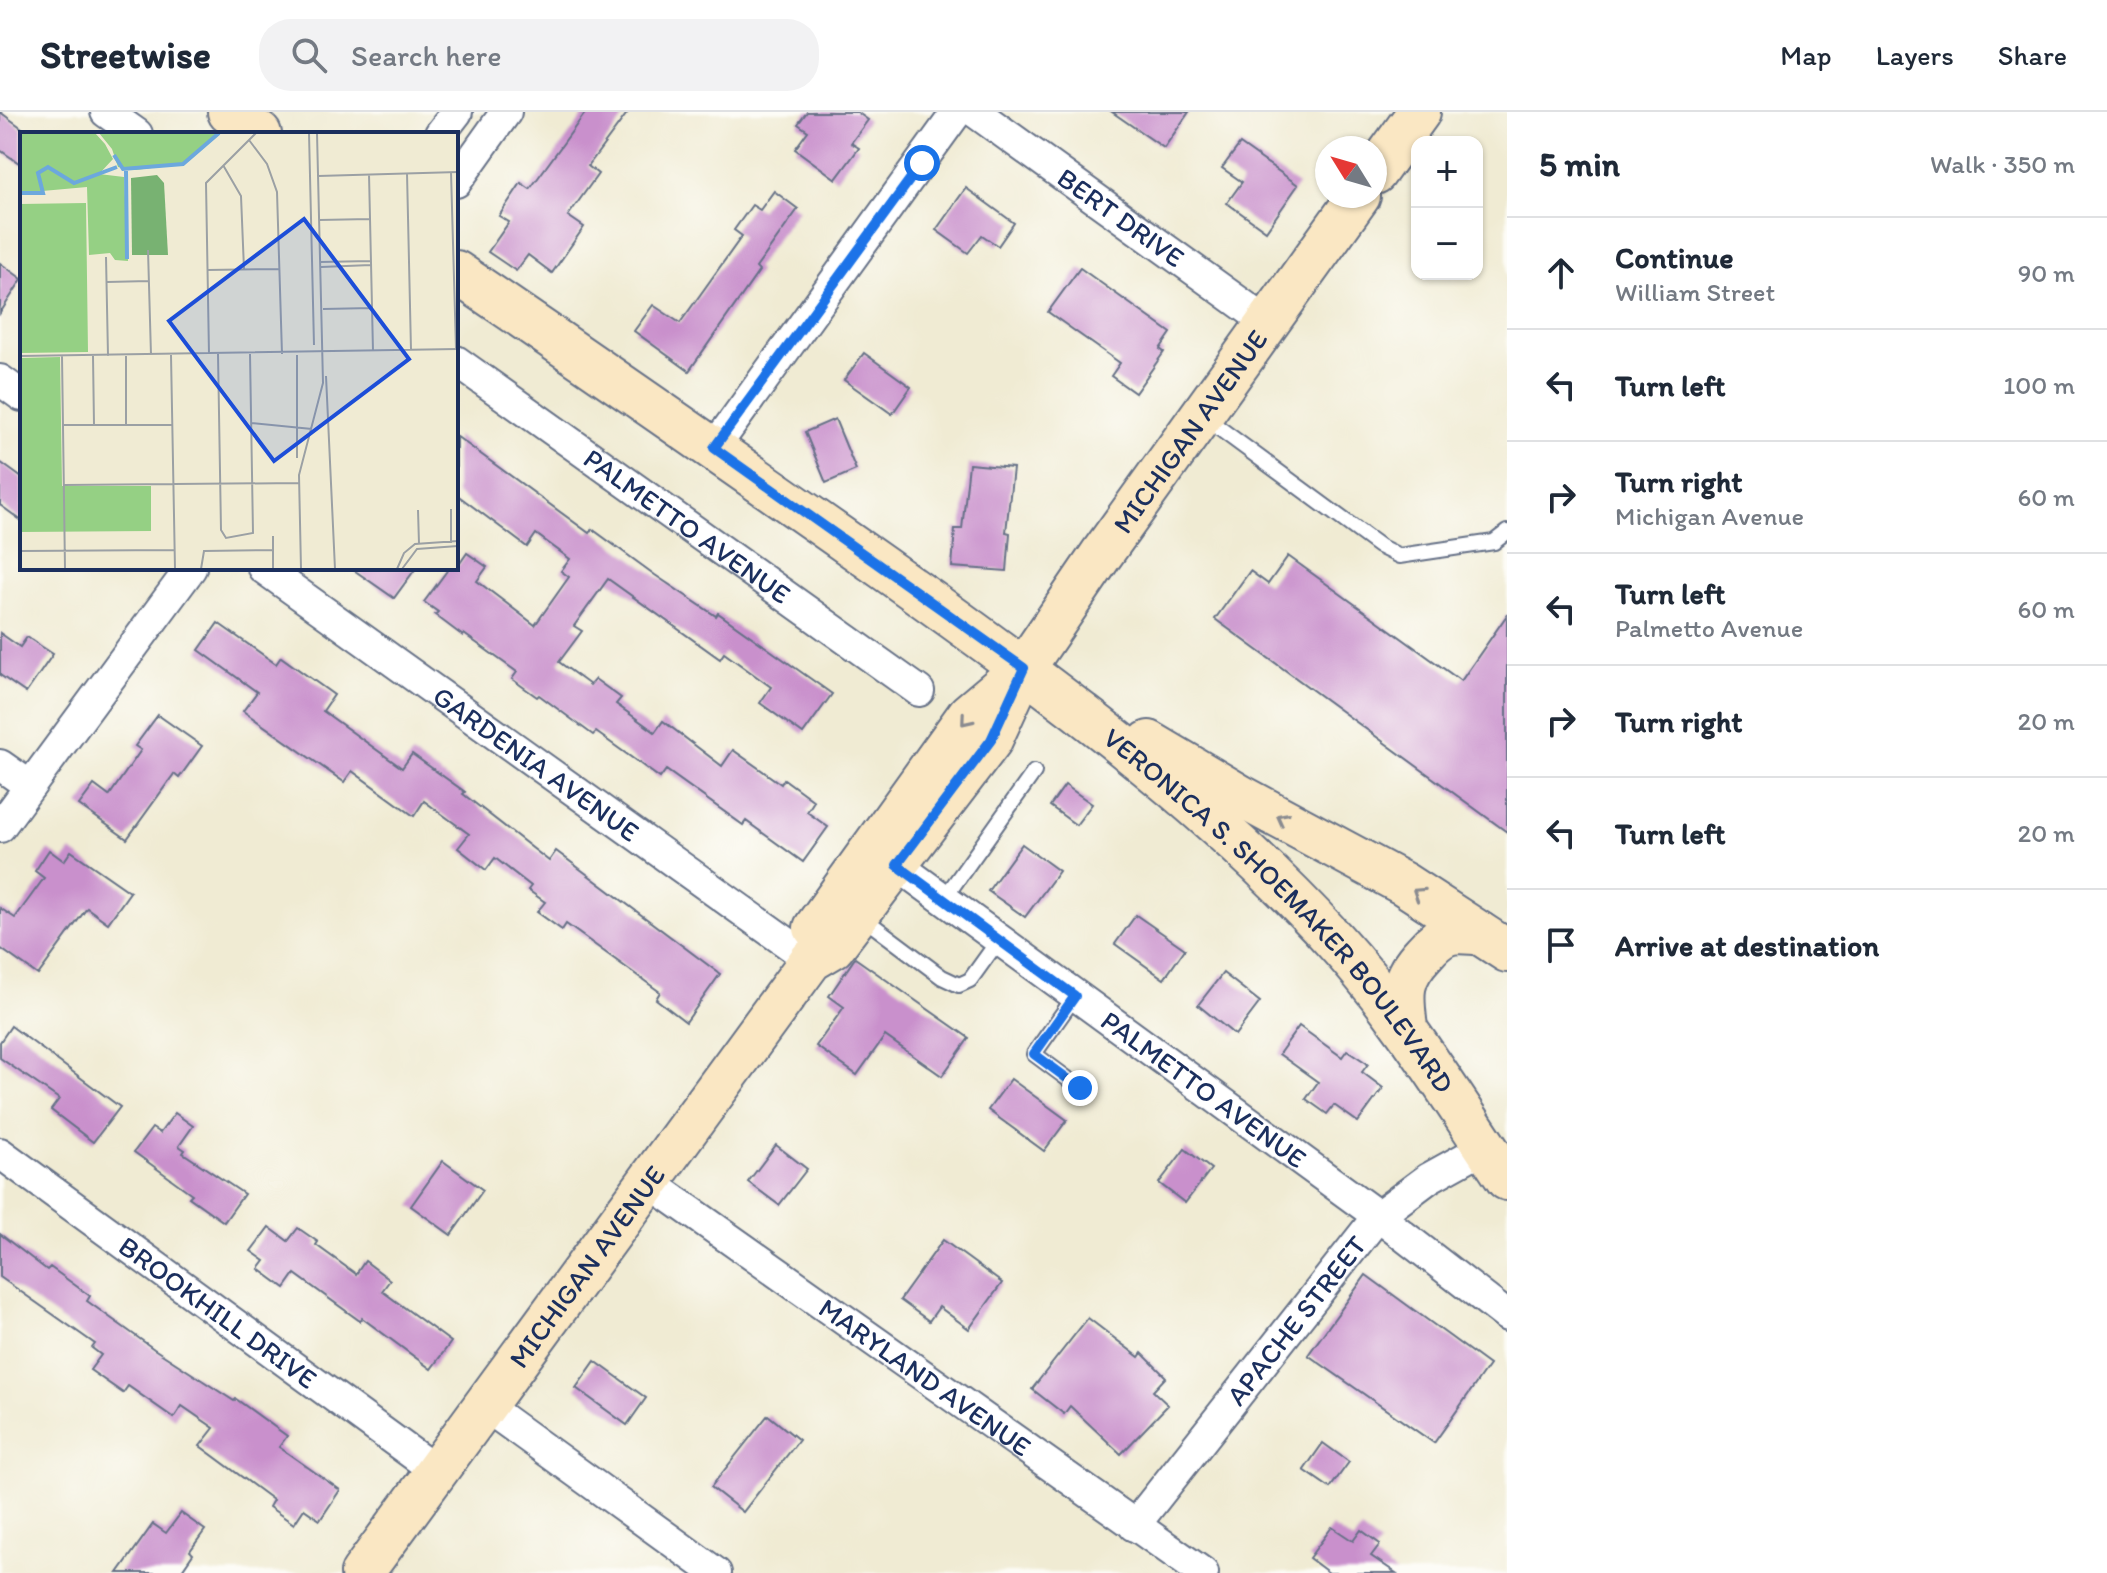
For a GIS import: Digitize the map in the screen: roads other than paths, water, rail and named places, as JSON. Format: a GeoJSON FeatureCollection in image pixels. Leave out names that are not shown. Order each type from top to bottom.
{"type":"FeatureCollection","features":[{"type":"Feature","properties":{"kind":"street"},"geometry":{"type":"LineString","coordinates":[[106,112],[134,132]]}},
{"type":"Feature","properties":{"kind":"street"},"geometry":{"type":"LineString","coordinates":[[229,112],[257,132]]}},
{"type":"Feature","properties":{"kind":"street"},"geometry":{"type":"LineString","coordinates":[[442,132],[457,112]]}},
{"type":"Feature","properties":{"kind":"street"},"geometry":{"type":"LineString","coordinates":[[458,179],[506,112]]}},
{"type":"Feature","properties":{"kind":"street"},"geometry":{"type":"LineString","coordinates":[[714,448],[957,112]]}},
{"type":"Feature","properties":{"kind":"street","name":"BERT DRIVE"},"geometry":{"type":"LineString","coordinates":[[975,112],[1268,323]]}},
{"type":"Feature","properties":{"kind":"street"},"geometry":{"type":"LineString","coordinates":[[1387,156],[1419,112]]}},
{"type":"Feature","properties":{"kind":"street","name":"MICHIGAN AVENUE"},"geometry":{"type":"LineString","coordinates":[[362,1573],[811,960],[833,947],[991,740],[1024,668],[1101,555],[1350,208]]}},
{"type":"Feature","properties":{"kind":"street","name":"VERONICA S. SHOEMAKER BOULEVARD"},"geometry":{"type":"LineString","coordinates":[[458,273],[714,448],[1024,668],[1224,830],[1335,940],[1406,1028],[1496,1163]]}},
{"type":"Feature","properties":{"kind":"street","name":"PALMETTO AVENUE"},"geometry":{"type":"LineString","coordinates":[[458,362],[919,691]]}},
{"type":"Feature","properties":{"kind":"street"},"geometry":{"type":"LineString","coordinates":[[0,380],[20,395]]}},
{"type":"Feature","properties":{"kind":"street"},"geometry":{"type":"LineString","coordinates":[[0,827],[190,570]]}},
{"type":"Feature","properties":{"kind":"street","name":"GARDENIA AVENUE"},"geometry":{"type":"LineString","coordinates":[[266,570],[811,960]]}},
{"type":"Feature","properties":{"kind":"street","name":"VERONICA S. SHOEMAKER BOULEVARD"},"geometry":{"type":"LineString","coordinates":[[1024,668],[1240,796],[1404,884],[1500,946]]}},
{"type":"Feature","properties":{"kind":"street","name":"MICHIGAN AVENUE"},"geometry":{"type":"LineString","coordinates":[[811,960],[814,929],[931,766],[969,714],[1024,668]]}},
{"type":"Feature","properties":{"kind":"street"},"geometry":{"type":"LineString","coordinates":[[0,765],[30,786]]}},
{"type":"Feature","properties":{"kind":"street","name":"PALMETTO AVENUE"},"geometry":{"type":"LineString","coordinates":[[897,865],[1378,1216],[1507,1316]]}},
{"type":"Feature","properties":{"kind":"street"},"geometry":{"type":"LineString","coordinates":[[1406,1028],[1402,996],[1405,979],[1413,964],[1430,946],[1449,933],[1500,946]]}},
{"type":"Feature","properties":{"kind":"street","name":"BROOKHILL DRIVE"},"geometry":{"type":"LineString","coordinates":[[0,1153],[436,1471]]}},
{"type":"Feature","properties":{"kind":"street","name":"APACHE STREET"},"geometry":{"type":"LineString","coordinates":[[1134,1526],[1378,1216],[1429,1178],[1496,1163]]}},
{"type":"Feature","properties":{"kind":"street","name":"MARYLAND AVENUE"},"geometry":{"type":"LineString","coordinates":[[649,1182],[1203,1573]]}},
{"type":"Feature","properties":{"kind":"street"},"geometry":{"type":"LineString","coordinates":[[485,1406],[716,1573]]}},
{"type":"Feature","properties":{"kind":"lane"},"geometry":{"type":"LineString","coordinates":[[1201,416],[1379,546],[1399,556],[1494,542],[1507,532]]}},
{"type":"Feature","properties":{"kind":"lane"},"geometry":{"type":"LineString","coordinates":[[943,900],[1034,772]]}},
{"type":"Feature","properties":{"kind":"lane"},"geometry":{"type":"LineString","coordinates":[[859,915],[942,977],[959,985],[970,980],[998,941]]}},
{"type":"Feature","properties":{"kind":"lane"},"geometry":{"type":"LineString","coordinates":[[1075,996],[1034,1054],[1080,1088]]}}]}
